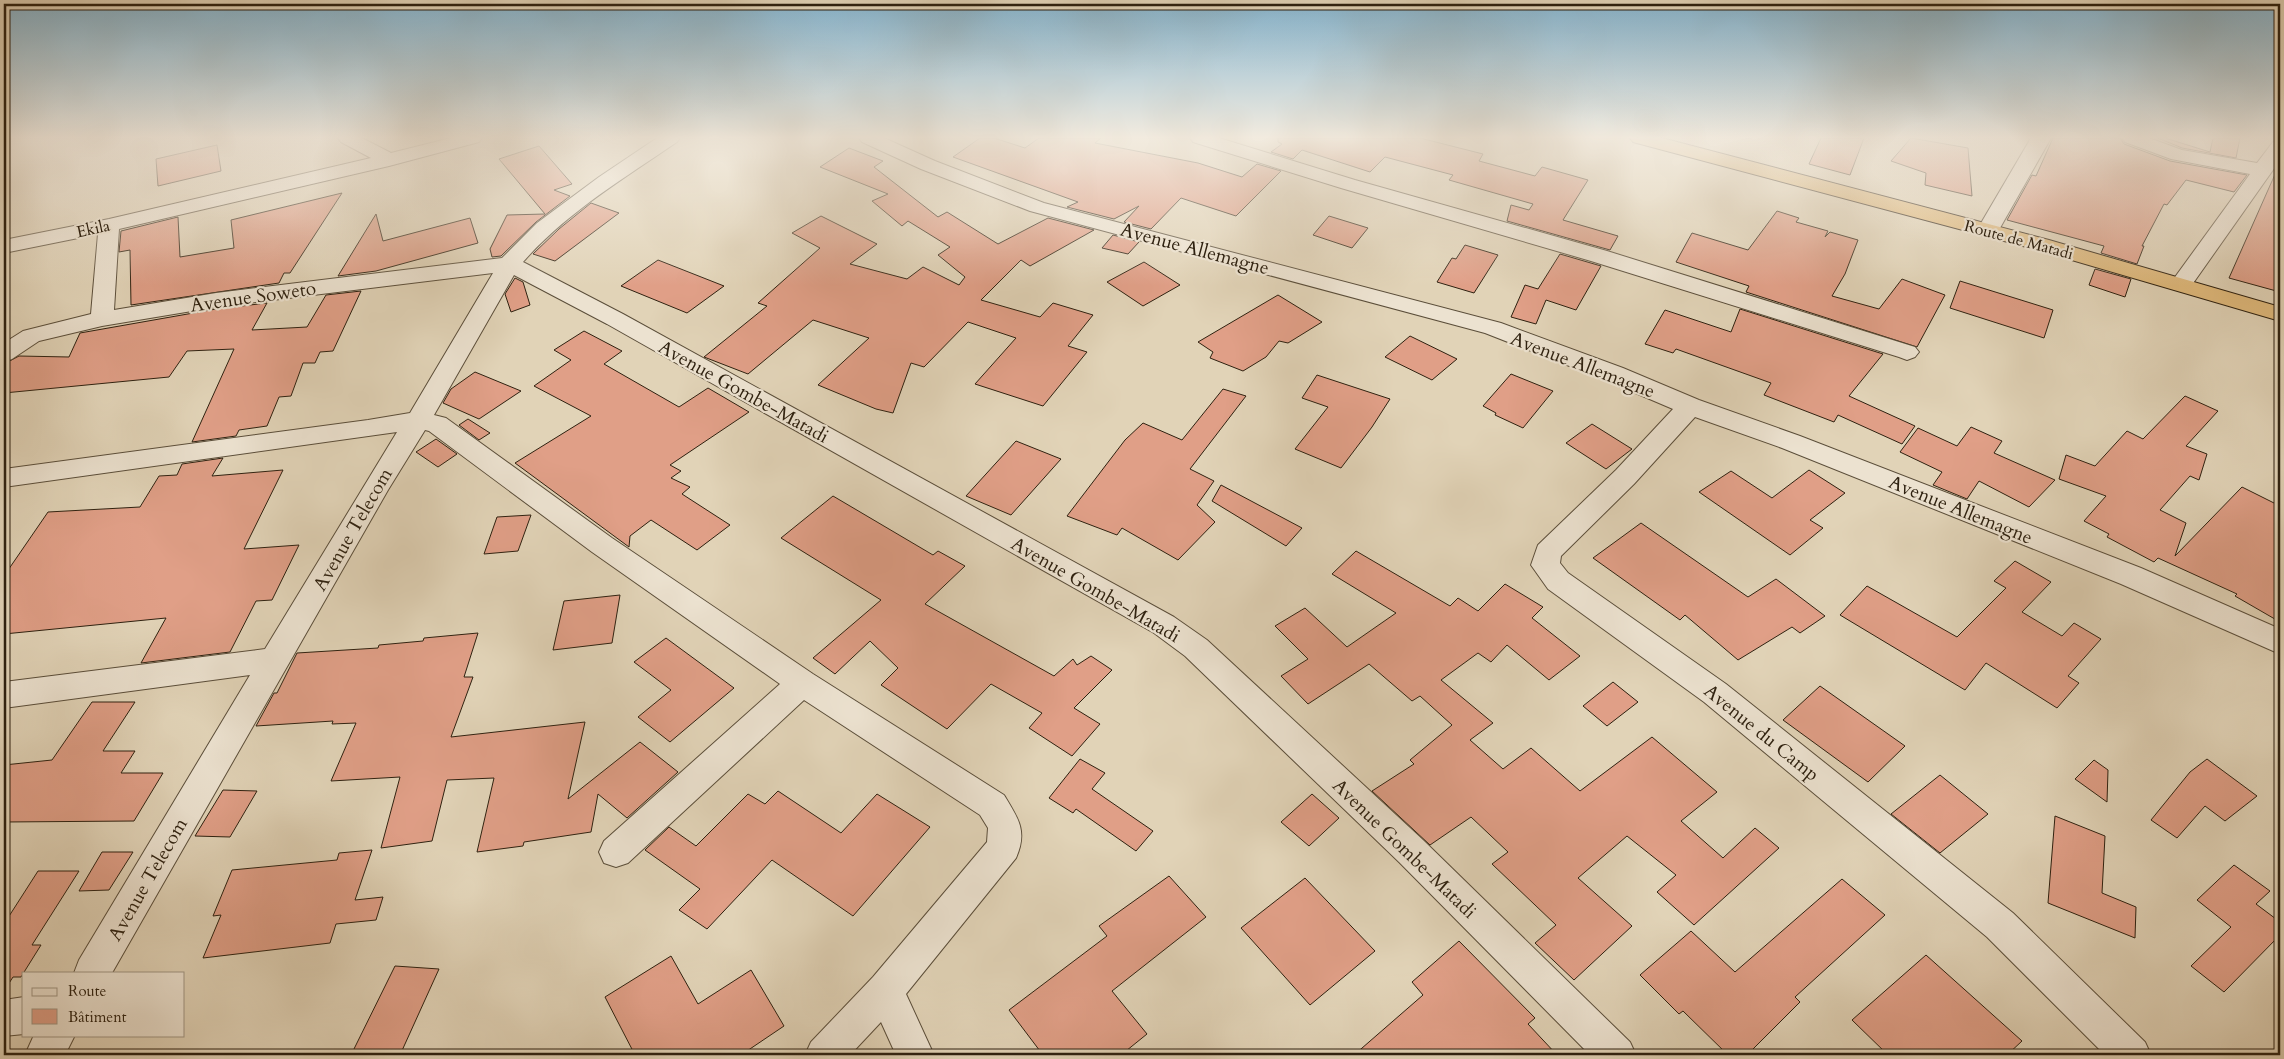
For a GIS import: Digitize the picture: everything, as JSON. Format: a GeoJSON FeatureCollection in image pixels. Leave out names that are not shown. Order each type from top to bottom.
{"type":"FeatureCollection","features":[{"type":"Feature","properties":{"kind":"highway","name":"Route de Matadi"},"geometry":{"type":"LineString","coordinates":[[1827,187],[1988,230],[2280,314]]}},
{"type":"Feature","properties":{"kind":"street","name":"Ekila"},"geometry":{"type":"LineString","coordinates":[[4,246],[109,225],[271,187]]}},
{"type":"Feature","properties":{"kind":"street","name":"Avenue Telecom"},"geometry":{"type":"LineString","coordinates":[[93,972],[377,485],[418,420],[509,264],[525,244],[580,198],[596,187]]}},
{"type":"Feature","properties":{"kind":"street","name":"Avenue Allemagne"},"geometry":{"type":"LineString","coordinates":[[986,187],[1037,207],[1214,252],[1493,328],[1614,374],[1690,406],[1791,442],[2131,576],[2280,642]]}},
{"type":"Feature","properties":{"kind":"street"},"geometry":{"type":"LineString","coordinates":[[1360,187],[1599,256],[1907,352]]}},
{"type":"Feature","properties":{"kind":"street"},"geometry":{"type":"LineString","coordinates":[[1988,230],[2013,187]]}},
{"type":"Feature","properties":{"kind":"street"},"geometry":{"type":"LineString","coordinates":[[2181,284],[2249,187]]}},
{"type":"Feature","properties":{"kind":"street"},"geometry":{"type":"LineString","coordinates":[[102,320],[109,225]]}},
{"type":"Feature","properties":{"kind":"street","name":"Avenue Soweto"},"geometry":{"type":"LineString","coordinates":[[4,354],[32,336],[58,328],[102,320],[216,300],[509,264]]}},
{"type":"Feature","properties":{"kind":"street","name":"Avenue Gombe-Matadi"},"geometry":{"type":"LineString","coordinates":[[509,264],[623,324],[1164,625],[1196,648],[1396,837],[1617,1055]]}},
{"type":"Feature","properties":{"kind":"street","name":"Avenue du Camp"},"geometry":{"type":"LineString","coordinates":[[1690,406],[1626,477],[1548,552],[1545,565],[1558,581],[1715,693],[2000,925],[2132,1055]]}},
{"type":"Feature","properties":{"kind":"street"},"geometry":{"type":"LineString","coordinates":[[4,478],[358,430],[418,420],[437,424],[602,545],[802,683],[992,805],[1005,826],[1004,847],[886,990],[824,1055]]}},
{"type":"Feature","properties":{"kind":"street"},"geometry":{"type":"LineString","coordinates":[[4,695],[275,660]]}},
{"type":"Feature","properties":{"kind":"street"},"geometry":{"type":"LineString","coordinates":[[616,852],[802,683]]}},
{"type":"Feature","properties":{"kind":"street"},"geometry":{"type":"LineString","coordinates":[[886,990],[915,1055]]}},
{"type":"Feature","properties":{"kind":"street"},"geometry":{"type":"LineString","coordinates":[[4,1018],[22,1016]]}},
{"type":"Feature","properties":{"kind":"street"},"geometry":{"type":"LineString","coordinates":[[44,1055],[55,1036]]}},
{"type":"Feature","properties":{"kind":"building"},"geometry":{"type":"Polygon","coordinates":[[[523,187],[562,187],[554,190],[570,196],[536,222],[501,256],[492,257],[490,249],[507,215],[545,214],[523,187]]]}},
{"type":"Feature","properties":{"kind":"building"},"geometry":{"type":"Polygon","coordinates":[[[871,187],[900,187],[938,217],[947,212],[998,244],[1048,218],[1094,230],[1030,266],[1021,260],[981,300],[1040,317],[1053,303],[1093,315],[1068,346],[1087,352],[1043,406],[975,384],[1016,338],[968,322],[924,367],[911,363],[893,413],[876,409],[818,385],[869,338],[813,320],[748,374],[704,357],[767,306],[758,303],[820,248],[792,233],[821,216],[877,244],[850,264],[907,279],[923,267],[959,285],[965,277],[938,255],[950,247],[908,221],[902,226],[872,201],[888,194],[871,187]]]}},
{"type":"Feature","properties":{"kind":"building"},"geometry":{"type":"Polygon","coordinates":[[[1038,187],[1265,187],[1236,216],[1181,198],[1151,229],[1124,222],[1139,206],[1114,219],[1067,207],[1078,202],[1038,187]]]}},
{"type":"Feature","properties":{"kind":"building"},"geometry":{"type":"Polygon","coordinates":[[[1475,187],[1583,187],[1563,220],[1618,236],[1610,250],[1507,221],[1511,205],[1529,210],[1533,204],[1475,187]]]}},
{"type":"Feature","properties":{"kind":"building"},"geometry":{"type":"Polygon","coordinates":[[[1935,187],[1971,187],[1972,196],[1935,187]]]}},
{"type":"Feature","properties":{"kind":"building"},"geometry":{"type":"Polygon","coordinates":[[[2025,187],[2180,187],[2167,205],[2164,204],[2142,246],[2144,246],[2137,264],[2101,253],[2104,246],[2007,220],[2025,187]]]}},
{"type":"Feature","properties":{"kind":"building"},"geometry":{"type":"Polygon","coordinates":[[[2216,187],[2238,187],[2234,192],[2216,187]]]}},
{"type":"Feature","properties":{"kind":"building"},"geometry":{"type":"Polygon","coordinates":[[[2269,187],[2280,187],[2280,292],[2229,278],[2269,187]]]}},
{"type":"Feature","properties":{"kind":"building"},"geometry":{"type":"Polygon","coordinates":[[[342,193],[290,273],[284,273],[279,283],[131,305],[130,250],[119,252],[121,231],[178,217],[180,257],[234,248],[231,220],[342,193]]]}},
{"type":"Feature","properties":{"kind":"building"},"geometry":{"type":"Polygon","coordinates":[[[591,203],[619,213],[555,261],[533,254],[559,229],[591,203]]]}},
{"type":"Feature","properties":{"kind":"building"},"geometry":{"type":"Polygon","coordinates":[[[1777,211],[1799,218],[1796,222],[1828,231],[1825,237],[1830,232],[1858,240],[1845,274],[1832,296],[1879,309],[1902,279],[1945,295],[1917,347],[1746,292],[1749,286],[1676,262],[1692,233],[1748,250],[1777,211]]]}},
{"type":"Feature","properties":{"kind":"building"},"geometry":{"type":"Polygon","coordinates":[[[376,214],[383,241],[470,218],[478,243],[376,271],[338,276],[376,214]]]}},
{"type":"Feature","properties":{"kind":"building"},"geometry":{"type":"Polygon","coordinates":[[[1329,216],[1368,228],[1352,248],[1313,235],[1329,216]]]}},
{"type":"Feature","properties":{"kind":"building"},"geometry":{"type":"Polygon","coordinates":[[[1113,235],[1139,242],[1128,254],[1102,248],[1113,235]]]}},
{"type":"Feature","properties":{"kind":"building"},"geometry":{"type":"Polygon","coordinates":[[[1465,245],[1498,255],[1474,293],[1437,282],[1452,258],[1456,259],[1465,245]]]}},
{"type":"Feature","properties":{"kind":"building"},"geometry":{"type":"Polygon","coordinates":[[[1560,254],[1601,266],[1576,310],[1546,300],[1536,324],[1511,317],[1525,285],[1538,289],[1560,254]]]}},
{"type":"Feature","properties":{"kind":"building"},"geometry":{"type":"Polygon","coordinates":[[[658,260],[724,286],[687,313],[621,286],[658,260]]]}},
{"type":"Feature","properties":{"kind":"building"},"geometry":{"type":"Polygon","coordinates":[[[1144,262],[1180,285],[1143,306],[1107,282],[1144,262]]]}},
{"type":"Feature","properties":{"kind":"building"},"geometry":{"type":"Polygon","coordinates":[[[2095,269],[2131,279],[2125,297],[2089,285],[2095,269]]]}},
{"type":"Feature","properties":{"kind":"building"},"geometry":{"type":"Polygon","coordinates":[[[515,278],[523,282],[530,305],[511,312],[505,294],[515,278]]]}},
{"type":"Feature","properties":{"kind":"building"},"geometry":{"type":"Polygon","coordinates":[[[1960,281],[2053,310],[2044,338],[1950,308],[1960,281]]]}},
{"type":"Feature","properties":{"kind":"building"},"geometry":{"type":"Polygon","coordinates":[[[361,291],[333,351],[320,352],[315,363],[303,363],[291,396],[279,397],[267,426],[239,430],[236,436],[192,442],[234,349],[187,351],[169,377],[4,393],[4,364],[19,356],[69,357],[80,333],[216,309],[267,303],[252,330],[307,327],[326,295],[361,291]]]}},
{"type":"Feature","properties":{"kind":"building"},"geometry":{"type":"Polygon","coordinates":[[[1278,295],[1322,322],[1288,343],[1279,341],[1266,357],[1243,371],[1210,358],[1213,352],[1198,342],[1278,295]]]}},
{"type":"Feature","properties":{"kind":"building"},"geometry":{"type":"Polygon","coordinates":[[[1740,309],[1883,354],[1849,396],[1915,426],[1902,444],[1838,415],[1834,422],[1764,395],[1771,383],[1676,349],[1673,353],[1645,344],[1665,310],[1731,332],[1740,309]]]}},
{"type":"Feature","properties":{"kind":"building"},"geometry":{"type":"Polygon","coordinates":[[[584,331],[622,351],[604,364],[679,407],[708,388],[749,412],[670,465],[681,471],[671,478],[690,487],[682,494],[730,525],[697,550],[651,520],[630,536],[629,547],[515,463],[591,416],[534,386],[571,360],[554,350],[584,331]]]}},
{"type":"Feature","properties":{"kind":"building"},"geometry":{"type":"Polygon","coordinates":[[[1410,336],[1457,359],[1432,380],[1385,357],[1410,336]]]}},
{"type":"Feature","properties":{"kind":"building"},"geometry":{"type":"Polygon","coordinates":[[[475,372],[521,391],[479,419],[443,403],[451,389],[475,372]]]}},
{"type":"Feature","properties":{"kind":"building"},"geometry":{"type":"Polygon","coordinates":[[[1511,374],[1553,391],[1523,428],[1495,415],[1496,413],[1483,406],[1511,374]]]}},
{"type":"Feature","properties":{"kind":"building"},"geometry":{"type":"Polygon","coordinates":[[[1317,375],[1390,399],[1372,427],[1341,468],[1295,449],[1328,407],[1302,398],[1317,375]]]}},
{"type":"Feature","properties":{"kind":"building"},"geometry":{"type":"Polygon","coordinates":[[[1223,389],[1246,396],[1190,469],[1214,481],[1197,505],[1215,522],[1178,560],[1122,528],[1117,535],[1067,516],[1125,440],[1143,423],[1182,440],[1223,389]]]}},
{"type":"Feature","properties":{"kind":"building"},"geometry":{"type":"Polygon","coordinates":[[[2185,396],[2218,411],[2186,446],[2207,454],[2199,480],[2190,476],[2160,510],[2186,523],[2175,556],[2242,487],[2280,506],[2280,622],[2235,596],[2237,594],[2158,558],[2154,562],[2107,537],[2109,534],[2084,521],[2106,496],[2059,479],[2066,455],[2095,466],[2127,431],[2143,439],[2185,396]]]}},
{"type":"Feature","properties":{"kind":"building"},"geometry":{"type":"Polygon","coordinates":[[[468,419],[490,433],[479,440],[459,425],[468,419]]]}},
{"type":"Feature","properties":{"kind":"building"},"geometry":{"type":"Polygon","coordinates":[[[1592,424],[1632,449],[1606,469],[1566,443],[1592,424]]]}},
{"type":"Feature","properties":{"kind":"building"},"geometry":{"type":"Polygon","coordinates":[[[1971,427],[2002,441],[1994,453],[2055,480],[2029,507],[1979,481],[1967,499],[1933,485],[1942,472],[1900,452],[1918,428],[1957,446],[1971,427]]]}},
{"type":"Feature","properties":{"kind":"building"},"geometry":{"type":"Polygon","coordinates":[[[436,439],[457,454],[438,467],[416,452],[436,439]]]}},
{"type":"Feature","properties":{"kind":"building"},"geometry":{"type":"Polygon","coordinates":[[[1016,441],[1061,459],[1011,515],[966,496],[1016,441]]]}},
{"type":"Feature","properties":{"kind":"building"},"geometry":{"type":"Polygon","coordinates":[[[223,458],[212,476],[283,470],[244,549],[299,545],[272,600],[256,601],[230,652],[141,663],[166,618],[4,634],[4,576],[48,512],[140,507],[159,476],[177,475],[182,464],[223,458]]]}},
{"type":"Feature","properties":{"kind":"building"},"geometry":{"type":"Polygon","coordinates":[[[1809,470],[1845,493],[1810,520],[1823,528],[1790,555],[1699,492],[1731,471],[1772,498],[1809,470]]]}},
{"type":"Feature","properties":{"kind":"building"},"geometry":{"type":"Polygon","coordinates":[[[1221,485],[1302,528],[1286,546],[1212,501],[1221,485]]]}},
{"type":"Feature","properties":{"kind":"building"},"geometry":{"type":"Polygon","coordinates":[[[833,496],[933,555],[938,551],[965,566],[925,604],[1054,676],[1073,659],[1077,665],[1091,656],[1112,670],[1074,708],[1100,724],[1072,756],[1029,728],[1042,713],[991,684],[947,729],[881,685],[898,668],[870,641],[835,674],[813,658],[881,600],[781,538],[833,496]]]}},
{"type":"Feature","properties":{"kind":"building"},"geometry":{"type":"Polygon","coordinates":[[[531,515],[518,551],[484,554],[497,517],[531,515]]]}},
{"type":"Feature","properties":{"kind":"building"},"geometry":{"type":"Polygon","coordinates":[[[1641,523],[1748,597],[1776,579],[1825,616],[1800,633],[1792,627],[1738,660],[1685,615],[1680,620],[1593,558],[1641,523]]]}},
{"type":"Feature","properties":{"kind":"building"},"geometry":{"type":"Polygon","coordinates":[[[1356,551],[1450,606],[1458,598],[1478,611],[1505,584],[1543,607],[1532,618],[1580,656],[1549,680],[1507,645],[1491,662],[1478,653],[1441,680],[1493,723],[1470,740],[1503,769],[1531,748],[1580,791],[1652,737],[1717,792],[1681,821],[1723,858],[1755,828],[1779,848],[1694,925],[1657,892],[1676,875],[1627,836],[1578,878],[1632,926],[1574,980],[1535,943],[1556,925],[1492,864],[1508,852],[1471,817],[1430,845],[1372,791],[1414,764],[1410,760],[1452,725],[1420,696],[1412,701],[1369,664],[1308,704],[1281,676],[1308,659],[1275,626],[1305,608],[1347,647],[1396,613],[1332,574],[1356,551]]]}},
{"type":"Feature","properties":{"kind":"building"},"geometry":{"type":"Polygon","coordinates":[[[2015,561],[2051,582],[2022,612],[2062,636],[2074,623],[2101,639],[2068,676],[2079,683],[2057,708],[1986,663],[1965,690],[1840,615],[1867,586],[1957,637],[2006,588],[1994,581],[2015,561]]]}},
{"type":"Feature","properties":{"kind":"building"},"geometry":{"type":"Polygon","coordinates":[[[620,595],[612,643],[553,650],[564,601],[620,595]]]}},
{"type":"Feature","properties":{"kind":"building"},"geometry":{"type":"Polygon","coordinates":[[[478,633],[464,677],[473,677],[451,737],[585,722],[568,799],[640,742],[678,772],[627,818],[598,794],[591,832],[524,842],[523,846],[477,852],[494,778],[447,780],[432,841],[381,848],[400,777],[331,781],[356,723],[332,724],[333,721],[256,726],[274,693],[277,693],[297,653],[378,648],[379,645],[423,641],[424,638],[478,633]]]}},
{"type":"Feature","properties":{"kind":"building"},"geometry":{"type":"Polygon","coordinates":[[[666,638],[734,688],[670,742],[638,717],[671,690],[634,662],[666,638]]]}},
{"type":"Feature","properties":{"kind":"building"},"geometry":{"type":"Polygon","coordinates":[[[1613,682],[1638,702],[1607,726],[1583,706],[1613,682]]]}},
{"type":"Feature","properties":{"kind":"building"},"geometry":{"type":"Polygon","coordinates":[[[1820,686],[1905,746],[1868,782],[1783,720],[1820,686]]]}},
{"type":"Feature","properties":{"kind":"building"},"geometry":{"type":"Polygon","coordinates":[[[92,702],[135,702],[103,751],[135,751],[121,773],[163,773],[134,821],[4,822],[4,765],[52,760],[92,702]]]}},
{"type":"Feature","properties":{"kind":"building"},"geometry":{"type":"Polygon","coordinates":[[[1080,759],[1105,773],[1092,789],[1153,831],[1136,851],[1076,809],[1073,813],[1049,798],[1080,759]]]}},
{"type":"Feature","properties":{"kind":"building"},"geometry":{"type":"Polygon","coordinates":[[[2207,759],[2257,796],[2225,821],[2205,806],[2177,838],[2151,820],[2190,772],[2207,759]]]}},
{"type":"Feature","properties":{"kind":"building"},"geometry":{"type":"Polygon","coordinates":[[[2094,760],[2108,770],[2107,802],[2075,779],[2094,760]]]}},
{"type":"Feature","properties":{"kind":"building"},"geometry":{"type":"Polygon","coordinates":[[[1940,775],[1988,814],[1940,853],[1891,814],[1940,775]]]}},
{"type":"Feature","properties":{"kind":"building"},"geometry":{"type":"Polygon","coordinates":[[[223,790],[257,791],[230,837],[195,836],[223,790]]]}},
{"type":"Feature","properties":{"kind":"building"},"geometry":{"type":"Polygon","coordinates":[[[778,791],[841,833],[877,794],[930,827],[853,916],[772,860],[707,929],[679,910],[700,889],[645,850],[669,827],[696,846],[748,794],[765,804],[778,791]]]}},
{"type":"Feature","properties":{"kind":"building"},"geometry":{"type":"Polygon","coordinates":[[[1312,794],[1339,818],[1309,846],[1281,822],[1312,794]]]}},
{"type":"Feature","properties":{"kind":"building"},"geometry":{"type":"Polygon","coordinates":[[[2055,816],[2105,836],[2102,893],[2136,907],[2135,938],[2048,903],[2055,816]]]}},
{"type":"Feature","properties":{"kind":"building"},"geometry":{"type":"Polygon","coordinates":[[[372,850],[355,900],[383,897],[376,920],[336,924],[330,943],[203,958],[221,915],[213,916],[232,870],[337,860],[339,853],[372,850]]]}},
{"type":"Feature","properties":{"kind":"building"},"geometry":{"type":"Polygon","coordinates":[[[102,852],[133,852],[109,890],[79,891],[102,852]]]}},
{"type":"Feature","properties":{"kind":"building"},"geometry":{"type":"Polygon","coordinates":[[[2234,865],[2270,891],[2256,904],[2280,922],[2280,935],[2224,992],[2191,966],[2231,927],[2197,900],[2234,865]]]}},
{"type":"Feature","properties":{"kind":"building"},"geometry":{"type":"Polygon","coordinates":[[[38,871],[79,871],[32,945],[41,945],[24,972],[22,972],[21,977],[13,977],[4,991],[4,924],[38,871]]]}},
{"type":"Feature","properties":{"kind":"building"},"geometry":{"type":"Polygon","coordinates":[[[1169,876],[1206,917],[1112,991],[1147,1034],[1121,1055],[1043,1055],[1009,1010],[1107,936],[1099,926],[1169,876]]]}},
{"type":"Feature","properties":{"kind":"building"},"geometry":{"type":"Polygon","coordinates":[[[1305,878],[1375,951],[1310,1005],[1241,928],[1305,878]]]}},
{"type":"Feature","properties":{"kind":"building"},"geometry":{"type":"Polygon","coordinates":[[[1842,879],[1885,915],[1795,997],[1800,1002],[1747,1055],[1728,1055],[1683,1011],[1679,1014],[1640,975],[1691,931],[1735,972],[1842,879]]]}},
{"type":"Feature","properties":{"kind":"building"},"geometry":{"type":"Polygon","coordinates":[[[1459,941],[1535,1018],[1528,1024],[1557,1055],[1354,1055],[1423,995],[1412,982],[1459,941]]]}},
{"type":"Feature","properties":{"kind":"building"},"geometry":{"type":"Polygon","coordinates":[[[1926,955],[2022,1041],[2007,1055],[1888,1055],[1852,1020],[1926,955]]]}},
{"type":"Feature","properties":{"kind":"building"},"geometry":{"type":"Polygon","coordinates":[[[671,956],[698,1004],[751,970],[784,1026],[741,1055],[635,1055],[605,997],[671,956]]]}},
{"type":"Feature","properties":{"kind":"building"},"geometry":{"type":"Polygon","coordinates":[[[395,966],[439,969],[400,1055],[351,1055],[395,966]]]}}]}
